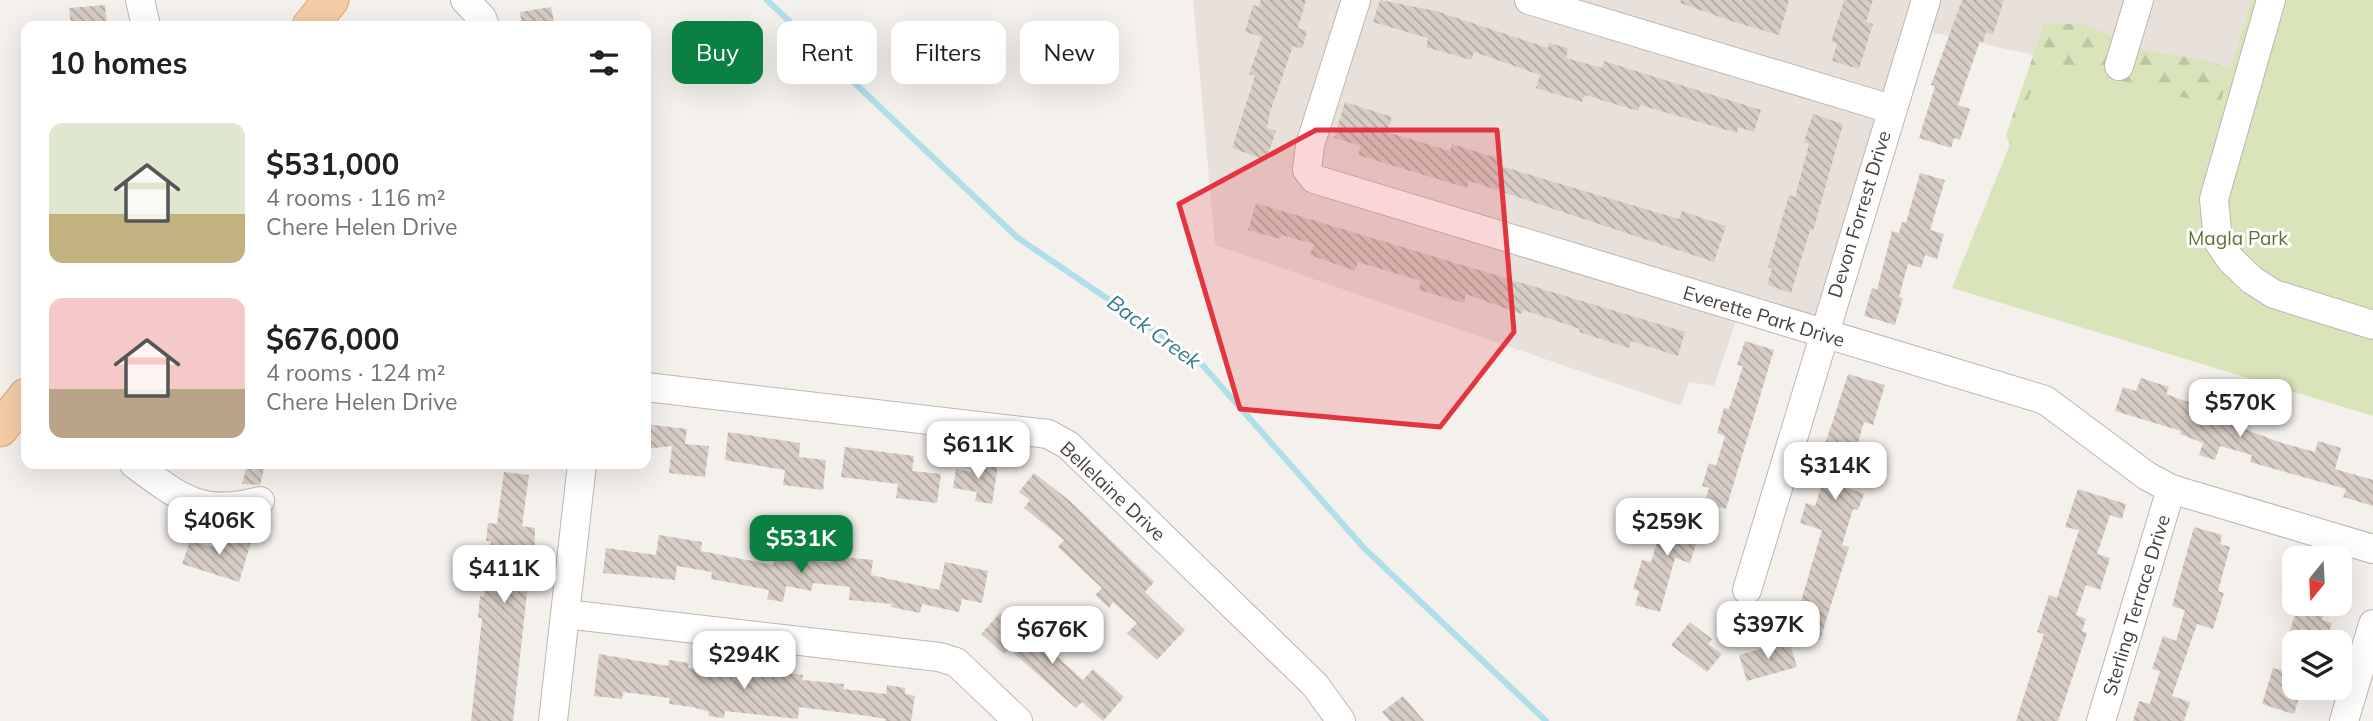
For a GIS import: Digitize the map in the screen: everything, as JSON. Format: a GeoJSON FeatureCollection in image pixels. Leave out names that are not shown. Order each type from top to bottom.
{"type":"FeatureCollection","features":[{"type":"Feature","properties":{"kind":"main road"},"geometry":{"type":"LineString","coordinates":[[314,21],[331,0]]}},
{"type":"Feature","properties":{"kind":"main road"},"geometry":{"type":"LineString","coordinates":[[0,429],[21,402]]}},
{"type":"Feature","properties":{"kind":"street"},"geometry":{"type":"LineString","coordinates":[[140,0],[145,21]]}},
{"type":"Feature","properties":{"kind":"street"},"geometry":{"type":"LineString","coordinates":[[465,0],[483,21]]}},
{"type":"Feature","properties":{"kind":"street","name":"Everette Park Drive"},"geometry":{"type":"LineString","coordinates":[[1356,0],[1310,145],[1307,170],[1314,179],[2045,400],[2147,476],[2171,489],[2373,549]]}},
{"type":"Feature","properties":{"kind":"street"},"geometry":{"type":"LineString","coordinates":[[1530,0],[1891,109]]}},
{"type":"Feature","properties":{"kind":"street","name":"Devon Forrest Drive"},"geometry":{"type":"LineString","coordinates":[[1746,590],[1926,0]]}},
{"type":"Feature","properties":{"kind":"street"},"geometry":{"type":"LineString","coordinates":[[2119,66],[2139,0]]}},
{"type":"Feature","properties":{"kind":"street"},"geometry":{"type":"LineString","coordinates":[[2271,0],[2214,199],[2218,241],[2231,260],[2252,280],[2274,294],[2373,325]]}},
{"type":"Feature","properties":{"kind":"street","name":"Bellelaine Drive"},"geometry":{"type":"LineString","coordinates":[[651,388],[1048,434],[1068,445],[1315,685],[1341,721]]}},
{"type":"Feature","properties":{"kind":"street"},"geometry":{"type":"LineString","coordinates":[[141,469],[183,498],[200,505],[219,509],[260,501]]}},
{"type":"Feature","properties":{"kind":"street"},"geometry":{"type":"LineString","coordinates":[[553,721],[581,469]]}},
{"type":"Feature","properties":{"kind":"street","name":"Sterling Terrace Drive"},"geometry":{"type":"LineString","coordinates":[[2101,721],[2171,489]]}},
{"type":"Feature","properties":{"kind":"street"},"geometry":{"type":"LineString","coordinates":[[565,614],[939,656],[956,662],[1018,721]]}},
{"type":"Feature","properties":{"kind":"street"},"geometry":{"type":"LineString","coordinates":[[2344,721],[2373,624]]}},
{"type":"Feature","properties":{"kind":"highlighted area"},"geometry":{"type":"Polygon","coordinates":[[[1316,130],[1497,130],[1514,332],[1440,427],[1240,409],[1179,204],[1316,130]]]}},
{"type":"Feature","properties":{"kind":"shaded area"},"geometry":{"type":"Polygon","coordinates":[[[1193,0],[2251,0],[2219,107],[2029,54],[1917,29],[1823,335],[1740,309],[1714,386],[1689,382],[1681,406],[1215,245],[1193,0]]]}},
{"type":"Feature","properties":{"kind":"green space","name":"Magla Park"},"geometry":{"type":"Polygon","coordinates":[[[2251,0],[2373,0],[2373,416],[1952,288],[2044,60],[2219,107],[2251,0]]]}},
{"type":"Feature","properties":{"kind":"green space"},"geometry":{"type":"Polygon","coordinates":[[[2044,24],[2084,24],[2144,50],[2208,61],[2239,71],[2215,151],[2016,162],[2006,135],[2044,24]]]}},
{"type":"Feature","properties":{"kind":"building"},"geometry":{"type":"Polygon","coordinates":[[[1261,0],[1306,0],[1298,28],[1307,31],[1302,49],[1293,46],[1270,112],[1267,128],[1276,131],[1266,160],[1232,148],[1255,76],[1249,74],[1262,37],[1245,32],[1253,5],[1259,7],[1261,0]]]}},
{"type":"Feature","properties":{"kind":"building"},"geometry":{"type":"Polygon","coordinates":[[[1380,0],[1436,11],[1548,48],[1549,43],[1568,48],[1566,58],[1602,68],[1604,61],[1761,110],[1754,132],[1738,127],[1737,133],[1640,105],[1638,111],[1585,95],[1582,102],[1536,88],[1540,75],[1474,52],[1471,60],[1426,47],[1428,38],[1373,22],[1380,0]]]}},
{"type":"Feature","properties":{"kind":"building"},"geometry":{"type":"Polygon","coordinates":[[[1681,0],[1789,0],[1779,35],[1680,3],[1681,0]]]}},
{"type":"Feature","properties":{"kind":"building"},"geometry":{"type":"Polygon","coordinates":[[[1844,0],[1873,0],[1866,22],[1873,24],[1859,69],[1832,61],[1837,43],[1831,42],[1844,0]]]}},
{"type":"Feature","properties":{"kind":"building"},"geometry":{"type":"Polygon","coordinates":[[[1962,0],[2004,0],[1993,35],[1986,32],[1983,42],[1980,41],[1958,105],[1970,109],[1960,140],[1954,138],[1951,148],[1919,138],[1935,86],[1931,85],[1962,0]]]}},
{"type":"Feature","properties":{"kind":"building"},"geometry":{"type":"Polygon","coordinates":[[[105,5],[107,21],[70,21],[69,8],[105,5]]]}},
{"type":"Feature","properties":{"kind":"building"},"geometry":{"type":"Polygon","coordinates":[[[551,7],[554,21],[521,21],[520,12],[551,7]]]}},
{"type":"Feature","properties":{"kind":"building"},"geometry":{"type":"Polygon","coordinates":[[[1345,102],[1392,117],[1387,132],[1450,151],[1452,144],[1503,160],[1501,166],[1679,219],[1682,211],[1726,226],[1714,262],[1469,181],[1467,188],[1358,155],[1361,146],[1334,138],[1345,102]]]}},
{"type":"Feature","properties":{"kind":"building"},"geometry":{"type":"Polygon","coordinates":[[[1813,114],[1843,124],[1813,231],[1810,230],[1791,293],[1767,285],[1772,269],[1768,267],[1789,195],[1795,197],[1809,144],[1804,142],[1813,114]]]}},
{"type":"Feature","properties":{"kind":"building"},"geometry":{"type":"Polygon","coordinates":[[[1920,173],[1945,180],[1930,230],[1944,234],[1937,259],[1925,255],[1921,268],[1908,264],[1899,297],[1903,298],[1895,325],[1864,316],[1872,288],[1877,290],[1892,231],[1899,233],[1902,222],[1906,223],[1920,173]]]}},
{"type":"Feature","properties":{"kind":"building"},"geometry":{"type":"Polygon","coordinates":[[[1256,203],[1685,332],[1678,356],[1631,341],[1629,348],[1523,310],[1521,314],[1466,294],[1464,303],[1419,290],[1421,281],[1358,262],[1355,271],[1310,255],[1314,244],[1281,235],[1280,239],[1248,230],[1256,203]]]}},
{"type":"Feature","properties":{"kind":"building"},"geometry":{"type":"Polygon","coordinates":[[[1745,341],[1774,350],[1726,509],[1704,503],[1709,488],[1702,486],[1709,463],[1716,466],[1725,436],[1717,433],[1724,408],[1729,409],[1743,366],[1737,365],[1745,341]]]}},
{"type":"Feature","properties":{"kind":"building"},"geometry":{"type":"Polygon","coordinates":[[[1848,374],[1885,385],[1873,425],[1864,422],[1845,487],[1864,494],[1858,510],[1853,509],[1842,545],[1849,547],[1820,640],[1792,632],[1822,530],[1800,523],[1806,503],[1815,506],[1826,472],[1817,469],[1848,374]]]}},
{"type":"Feature","properties":{"kind":"building"},"geometry":{"type":"Polygon","coordinates":[[[2141,378],[2169,387],[2166,394],[2230,417],[2228,423],[2282,443],[2315,452],[2318,441],[2341,448],[2335,469],[2373,480],[2373,506],[2343,497],[2346,489],[2250,462],[2252,455],[2220,446],[2215,460],[2199,455],[2203,443],[2180,434],[2181,431],[2115,411],[2123,387],[2136,391],[2141,378]]]}},
{"type":"Feature","properties":{"kind":"building"},"geometry":{"type":"Polygon","coordinates":[[[651,425],[687,429],[685,444],[709,446],[705,477],[669,473],[672,446],[651,448],[651,425]]]}},
{"type":"Feature","properties":{"kind":"building"},"geometry":{"type":"Polygon","coordinates":[[[728,432],[800,443],[799,457],[826,460],[823,490],[783,485],[785,470],[725,460],[728,432]]]}},
{"type":"Feature","properties":{"kind":"building"},"geometry":{"type":"Polygon","coordinates":[[[845,447],[914,456],[912,471],[941,474],[937,503],[896,498],[898,484],[841,477],[845,447]]]}},
{"type":"Feature","properties":{"kind":"building"},"geometry":{"type":"Polygon","coordinates":[[[973,461],[998,465],[992,504],[975,501],[977,492],[953,488],[956,469],[971,472],[973,461]]]}},
{"type":"Feature","properties":{"kind":"building"},"geometry":{"type":"Polygon","coordinates":[[[246,469],[264,469],[260,485],[242,484],[246,469]]]}},
{"type":"Feature","properties":{"kind":"building"},"geometry":{"type":"Polygon","coordinates":[[[504,472],[529,475],[522,526],[535,528],[534,574],[529,574],[513,721],[471,721],[482,618],[478,618],[480,596],[484,597],[491,541],[486,541],[488,523],[497,524],[504,472]]]}},
{"type":"Feature","properties":{"kind":"building"},"geometry":{"type":"Polygon","coordinates":[[[1034,473],[1070,501],[1154,582],[1145,592],[1185,630],[1157,660],[1127,633],[1137,623],[1113,602],[1109,608],[1095,595],[1102,588],[1058,547],[1064,540],[1024,508],[1030,500],[1019,492],[1034,473]]]}},
{"type":"Feature","properties":{"kind":"building"},"geometry":{"type":"Polygon","coordinates":[[[2078,489],[2126,504],[2122,519],[2110,515],[2097,554],[2110,558],[2100,590],[2086,585],[2076,615],[2086,619],[2082,631],[2087,633],[2058,721],[2016,721],[2044,634],[2037,632],[2049,595],[2057,598],[2079,530],[2065,527],[2078,489]]]}},
{"type":"Feature","properties":{"kind":"building"},"geometry":{"type":"Polygon","coordinates":[[[1680,511],[1704,519],[1690,563],[1675,558],[1660,612],[1635,605],[1639,591],[1633,589],[1642,560],[1651,562],[1666,512],[1679,516],[1680,511]]]}},
{"type":"Feature","properties":{"kind":"building"},"geometry":{"type":"Polygon","coordinates":[[[2194,527],[2222,535],[2220,544],[2230,547],[2218,591],[2224,593],[2213,629],[2197,624],[2172,696],[2190,702],[2184,721],[2133,721],[2139,701],[2150,704],[2160,671],[2152,669],[2163,636],[2176,641],[2185,610],[2172,606],[2194,527]]]}},
{"type":"Feature","properties":{"kind":"building"},"geometry":{"type":"Polygon","coordinates":[[[218,532],[251,542],[239,582],[182,564],[190,541],[213,547],[218,532]]]}},
{"type":"Feature","properties":{"kind":"building"},"geometry":{"type":"Polygon","coordinates":[[[659,535],[702,542],[701,551],[773,565],[776,553],[830,563],[831,556],[873,560],[871,575],[939,590],[945,562],[988,571],[982,603],[962,599],[959,612],[922,604],[920,613],[891,607],[892,604],[849,600],[850,587],[813,583],[811,591],[786,586],[783,602],[767,599],[769,590],[711,579],[712,572],[677,566],[675,580],[603,573],[606,548],[656,555],[659,535]]]}},
{"type":"Feature","properties":{"kind":"building"},"geometry":{"type":"Polygon","coordinates":[[[1019,611],[1032,623],[1027,630],[1083,680],[1093,669],[1124,697],[1103,721],[1082,702],[1076,708],[1009,649],[1004,654],[981,634],[1000,613],[1010,622],[1019,611]]]}},
{"type":"Feature","properties":{"kind":"building"},"geometry":{"type":"Polygon","coordinates":[[[2294,616],[2323,616],[2322,620],[2332,623],[2330,630],[2290,630],[2294,616]]]}},
{"type":"Feature","properties":{"kind":"building"},"geometry":{"type":"Polygon","coordinates":[[[1690,622],[1712,639],[1708,644],[1722,654],[1707,672],[1671,645],[1690,622]]]}},
{"type":"Feature","properties":{"kind":"building"},"geometry":{"type":"Polygon","coordinates":[[[1789,641],[1797,667],[1747,681],[1739,655],[1789,641]]]}},
{"type":"Feature","properties":{"kind":"building"},"geometry":{"type":"Polygon","coordinates":[[[599,654],[668,666],[669,660],[689,663],[688,668],[722,673],[723,666],[745,669],[744,673],[780,677],[780,672],[803,675],[802,680],[844,684],[843,689],[886,694],[887,685],[905,688],[905,694],[915,696],[911,721],[885,721],[886,719],[799,707],[798,719],[725,711],[724,718],[708,716],[709,712],[693,707],[669,704],[670,698],[623,692],[622,699],[594,696],[599,654]]]}},
{"type":"Feature","properties":{"kind":"building"},"geometry":{"type":"Polygon","coordinates":[[[2273,668],[2282,671],[2282,700],[2298,700],[2294,714],[2262,704],[2273,668]]]}},
{"type":"Feature","properties":{"kind":"building"},"geometry":{"type":"Polygon","coordinates":[[[1403,696],[1424,721],[1390,721],[1382,712],[1403,696]]]}},
{"type":"Feature","properties":{"kind":"waterway","name":"Back Creek"},"geometry":{"type":"LineString","coordinates":[[767,0],[1018,238],[1198,360],[1364,548],[1546,721]]}}]}
